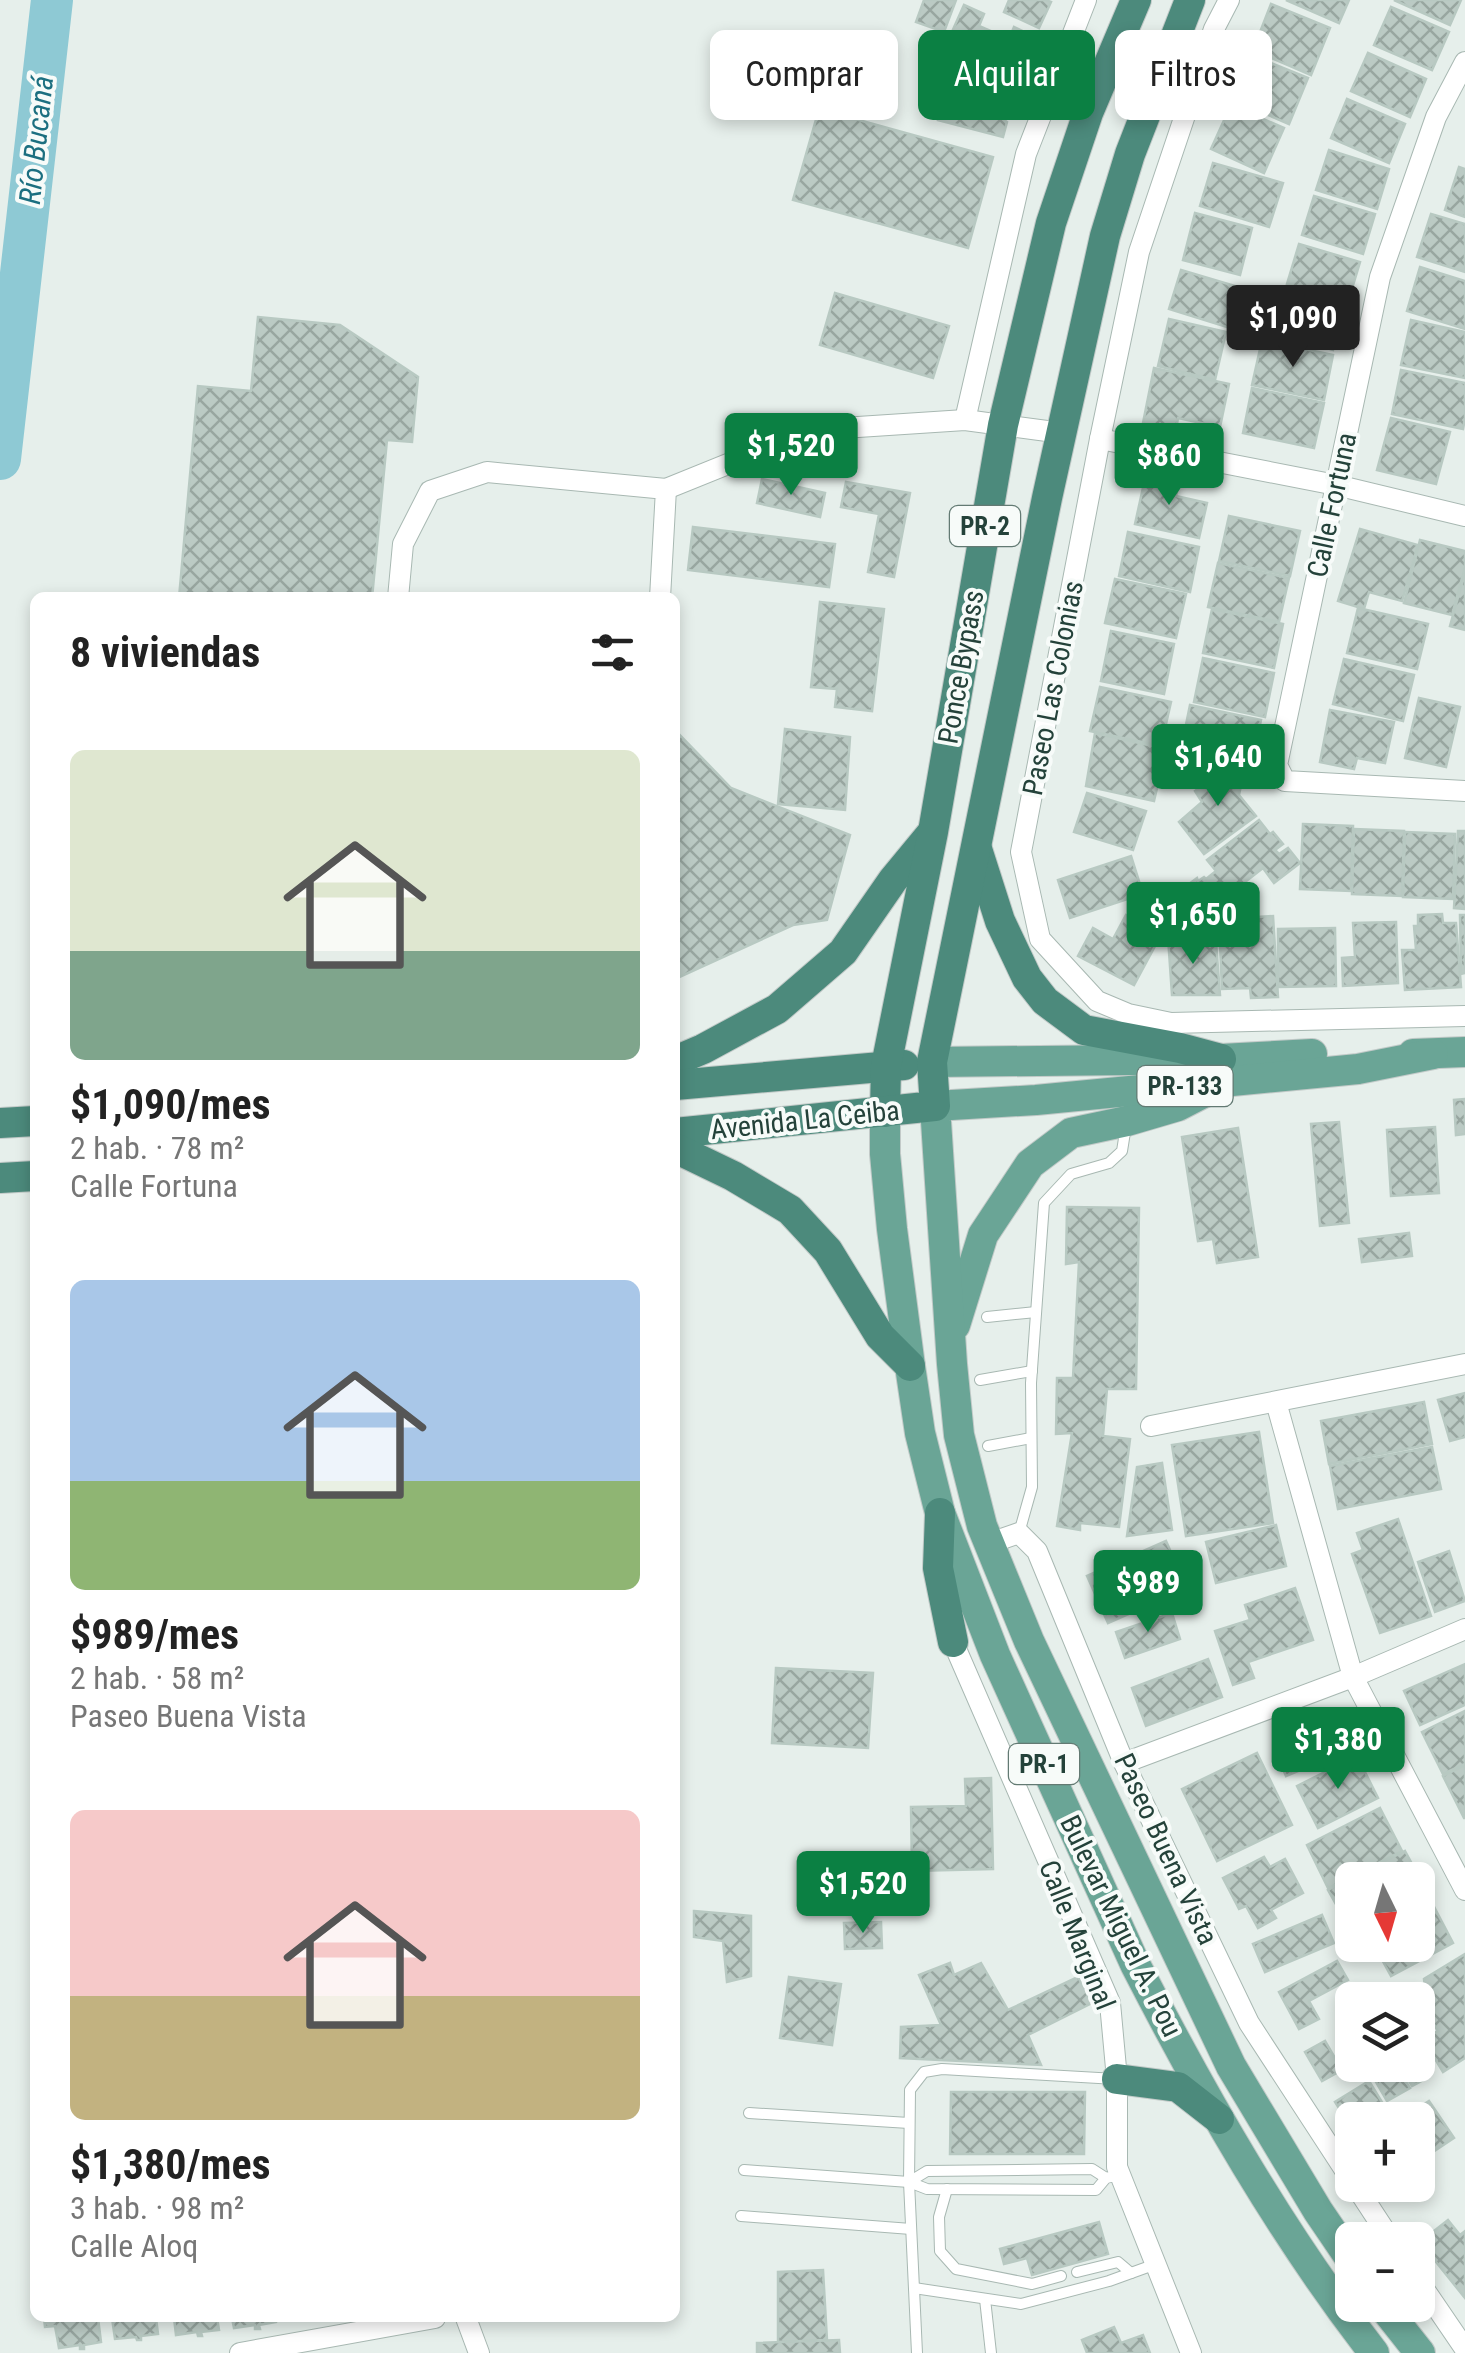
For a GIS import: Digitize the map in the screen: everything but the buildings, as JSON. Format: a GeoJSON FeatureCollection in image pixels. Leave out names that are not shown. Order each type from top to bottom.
{"type":"FeatureCollection","features":[{"type":"Feature","properties":{"kind":"highway","name":"Ponce Bypass"},"geometry":{"type":"LineString","coordinates":[[885,1112],[886,1066],[932,832],[1003,425],[1051,223],[1088,113],[1136,0]]}},
{"type":"Feature","properties":{"kind":"highway","name":"Ponce Bypass"},"geometry":{"type":"LineString","coordinates":[[935,1106],[932,1062],[1105,236],[1130,154],[1190,0]]}},
{"type":"Feature","properties":{"kind":"highway"},"geometry":{"type":"LineString","coordinates":[[680,1059],[776,1009],[843,952],[932,832]]}},
{"type":"Feature","properties":{"kind":"highway"},"geometry":{"type":"LineString","coordinates":[[976,847],[1000,921],[1026,978],[1045,1002],[1084,1030],[1180,1048],[1222,1070]]}},
{"type":"Feature","properties":{"kind":"highway","name":"Avenida La Ceiba"},"geometry":{"type":"LineString","coordinates":[[680,1085],[932,1062]]}},
{"type":"Feature","properties":{"kind":"highway","name":"Avenida La Ceiba"},"geometry":{"type":"LineString","coordinates":[[680,1132],[935,1106]]}},
{"type":"Feature","properties":{"kind":"highway"},"geometry":{"type":"LineString","coordinates":[[0,1123],[30,1121]]}},
{"type":"Feature","properties":{"kind":"highway"},"geometry":{"type":"LineString","coordinates":[[680,1150],[734,1176],[790,1210],[828,1252],[880,1336],[910,1366]]}},
{"type":"Feature","properties":{"kind":"highway"},"geometry":{"type":"LineString","coordinates":[[0,1178],[30,1176]]}},
{"type":"Feature","properties":{"kind":"highway"},"geometry":{"type":"LineString","coordinates":[[940,1513],[938,1568],[954,1642]]}},
{"type":"Feature","properties":{"kind":"highway"},"geometry":{"type":"LineString","coordinates":[[1116,2080],[1178,2088],[1219,2119]]}},
{"type":"Feature","properties":{"kind":"main road","name":"PR-133"},"geometry":{"type":"LineString","coordinates":[[935,1106],[1036,1100],[1358,1052],[1465,1052]]}},
{"type":"Feature","properties":{"kind":"main road","name":"PR-133"},"geometry":{"type":"LineString","coordinates":[[932,1062],[1222,1070]]}},
{"type":"Feature","properties":{"kind":"main road"},"geometry":{"type":"LineString","coordinates":[[950,1342],[983,1235],[1030,1164],[1071,1133],[1178,1106],[1222,1070]]}},
{"type":"Feature","properties":{"kind":"main road","name":"Bulevar Miguel A. Pou"},"geometry":{"type":"LineString","coordinates":[[935,1106],[959,1435],[982,1526],[1034,1654],[1230,2066],[1335,2236]]}},
{"type":"Feature","properties":{"kind":"main road","name":"Bulevar Miguel A. Pou"},"geometry":{"type":"LineString","coordinates":[[885,1112],[892,1229],[920,1433],[940,1513],[995,1655],[1136,1966],[1219,2119],[1288,2231],[1374,2353]]}},
{"type":"Feature","properties":{"kind":"main road"},"geometry":{"type":"LineString","coordinates":[[1395,2322],[1420,2353]]}},
{"type":"Feature","properties":{"kind":"street"},"geometry":{"type":"LineString","coordinates":[[966,420],[1026,154],[1086,0]]}},
{"type":"Feature","properties":{"kind":"street","name":"Paseo Las Colonias"},"geometry":{"type":"LineString","coordinates":[[1229,0],[1214,28],[1139,252],[1100,438],[1022,852],[1040,939],[1098,1001],[1150,1020],[1171,1023],[1465,1016]]}},
{"type":"Feature","properties":{"kind":"street","name":"Calle Fortuna"},"geometry":{"type":"LineString","coordinates":[[1465,62],[1436,117],[1380,277],[1277,765],[1285,781],[1465,791]]}},
{"type":"Feature","properties":{"kind":"street"},"geometry":{"type":"LineString","coordinates":[[399,592],[404,544],[430,491],[486,472],[666,489],[812,430],[966,420],[1062,433]]}},
{"type":"Feature","properties":{"kind":"street"},"geometry":{"type":"LineString","coordinates":[[1100,438],[1336,485],[1465,516]]}},
{"type":"Feature","properties":{"kind":"street"},"geometry":{"type":"LineString","coordinates":[[660,592],[666,489]]}},
{"type":"Feature","properties":{"kind":"street"},"geometry":{"type":"LineString","coordinates":[[1151,1426],[1465,1364]]}},
{"type":"Feature","properties":{"kind":"street"},"geometry":{"type":"LineString","coordinates":[[1276,1402],[1353,1677],[1465,1890]]}},
{"type":"Feature","properties":{"kind":"street"},"geometry":{"type":"LineString","coordinates":[[990,1543],[1019,1532]]}},
{"type":"Feature","properties":{"kind":"street","name":"Paseo Buena Vista"},"geometry":{"type":"LineString","coordinates":[[1019,1532],[1037,1551],[1124,1763],[1249,2024],[1335,2154]]}},
{"type":"Feature","properties":{"kind":"street"},"geometry":{"type":"LineString","coordinates":[[1124,1763],[1353,1677],[1465,1629]]}},
{"type":"Feature","properties":{"kind":"street","name":"Calle Marginal"},"geometry":{"type":"LineString","coordinates":[[954,1642],[1110,2002],[1116,2080],[1117,2167],[1113,2176],[1156,2264],[1191,2353]]}},
{"type":"Feature","properties":{"kind":"street"},"geometry":{"type":"LineString","coordinates":[[1435,2305],[1465,2349]]}},
{"type":"Feature","properties":{"kind":"street"},"geometry":{"type":"LineString","coordinates":[[240,2353],[413,2322]]}},
{"type":"Feature","properties":{"kind":"street"},"geometry":{"type":"LineString","coordinates":[[467,2322],[479,2353]]}},
{"type":"Feature","properties":{"kind":"lane"},"geometry":{"type":"LineString","coordinates":[[1019,1532],[1032,1487],[1032,1372],[1044,1202],[1071,1174],[1109,1163],[1122,1151],[1127,1121]]}},
{"type":"Feature","properties":{"kind":"lane"},"geometry":{"type":"LineString","coordinates":[[987,1317],[1036,1312]]}},
{"type":"Feature","properties":{"kind":"lane"},"geometry":{"type":"LineString","coordinates":[[980,1380],[1032,1372]]}},
{"type":"Feature","properties":{"kind":"lane"},"geometry":{"type":"LineString","coordinates":[[988,1446],[1032,1438]]}},
{"type":"Feature","properties":{"kind":"lane"},"geometry":{"type":"LineString","coordinates":[[917,2353],[909,2182],[910,2090],[924,2072],[942,2069],[1116,2080]]}},
{"type":"Feature","properties":{"kind":"lane"},"geometry":{"type":"LineString","coordinates":[[749,2113],[910,2122]]}},
{"type":"Feature","properties":{"kind":"lane"},"geometry":{"type":"LineString","coordinates":[[744,2170],[909,2182],[927,2189],[1096,2190],[1113,2176],[1092,2168],[945,2170],[927,2171],[909,2182]]}},
{"type":"Feature","properties":{"kind":"lane"},"geometry":{"type":"LineString","coordinates":[[947,2189],[938,2217],[940,2251],[956,2269],[1032,2284],[1062,2276]]}},
{"type":"Feature","properties":{"kind":"lane"},"geometry":{"type":"LineString","coordinates":[[740,2216],[911,2229]]}},
{"type":"Feature","properties":{"kind":"lane"},"geometry":{"type":"LineString","coordinates":[[1077,2272],[1118,2262],[1130,2274]]}},
{"type":"Feature","properties":{"kind":"lane"},"geometry":{"type":"LineString","coordinates":[[914,2288],[1021,2304],[1156,2264]]}},
{"type":"Feature","properties":{"kind":"lane"},"geometry":{"type":"LineString","coordinates":[[985,2298],[990,2353]]}},
{"type":"Feature","properties":{"kind":"waterway","name":"Río Bucaná"},"geometry":{"type":"LineString","coordinates":[[0,459],[52,0]]}}]}
